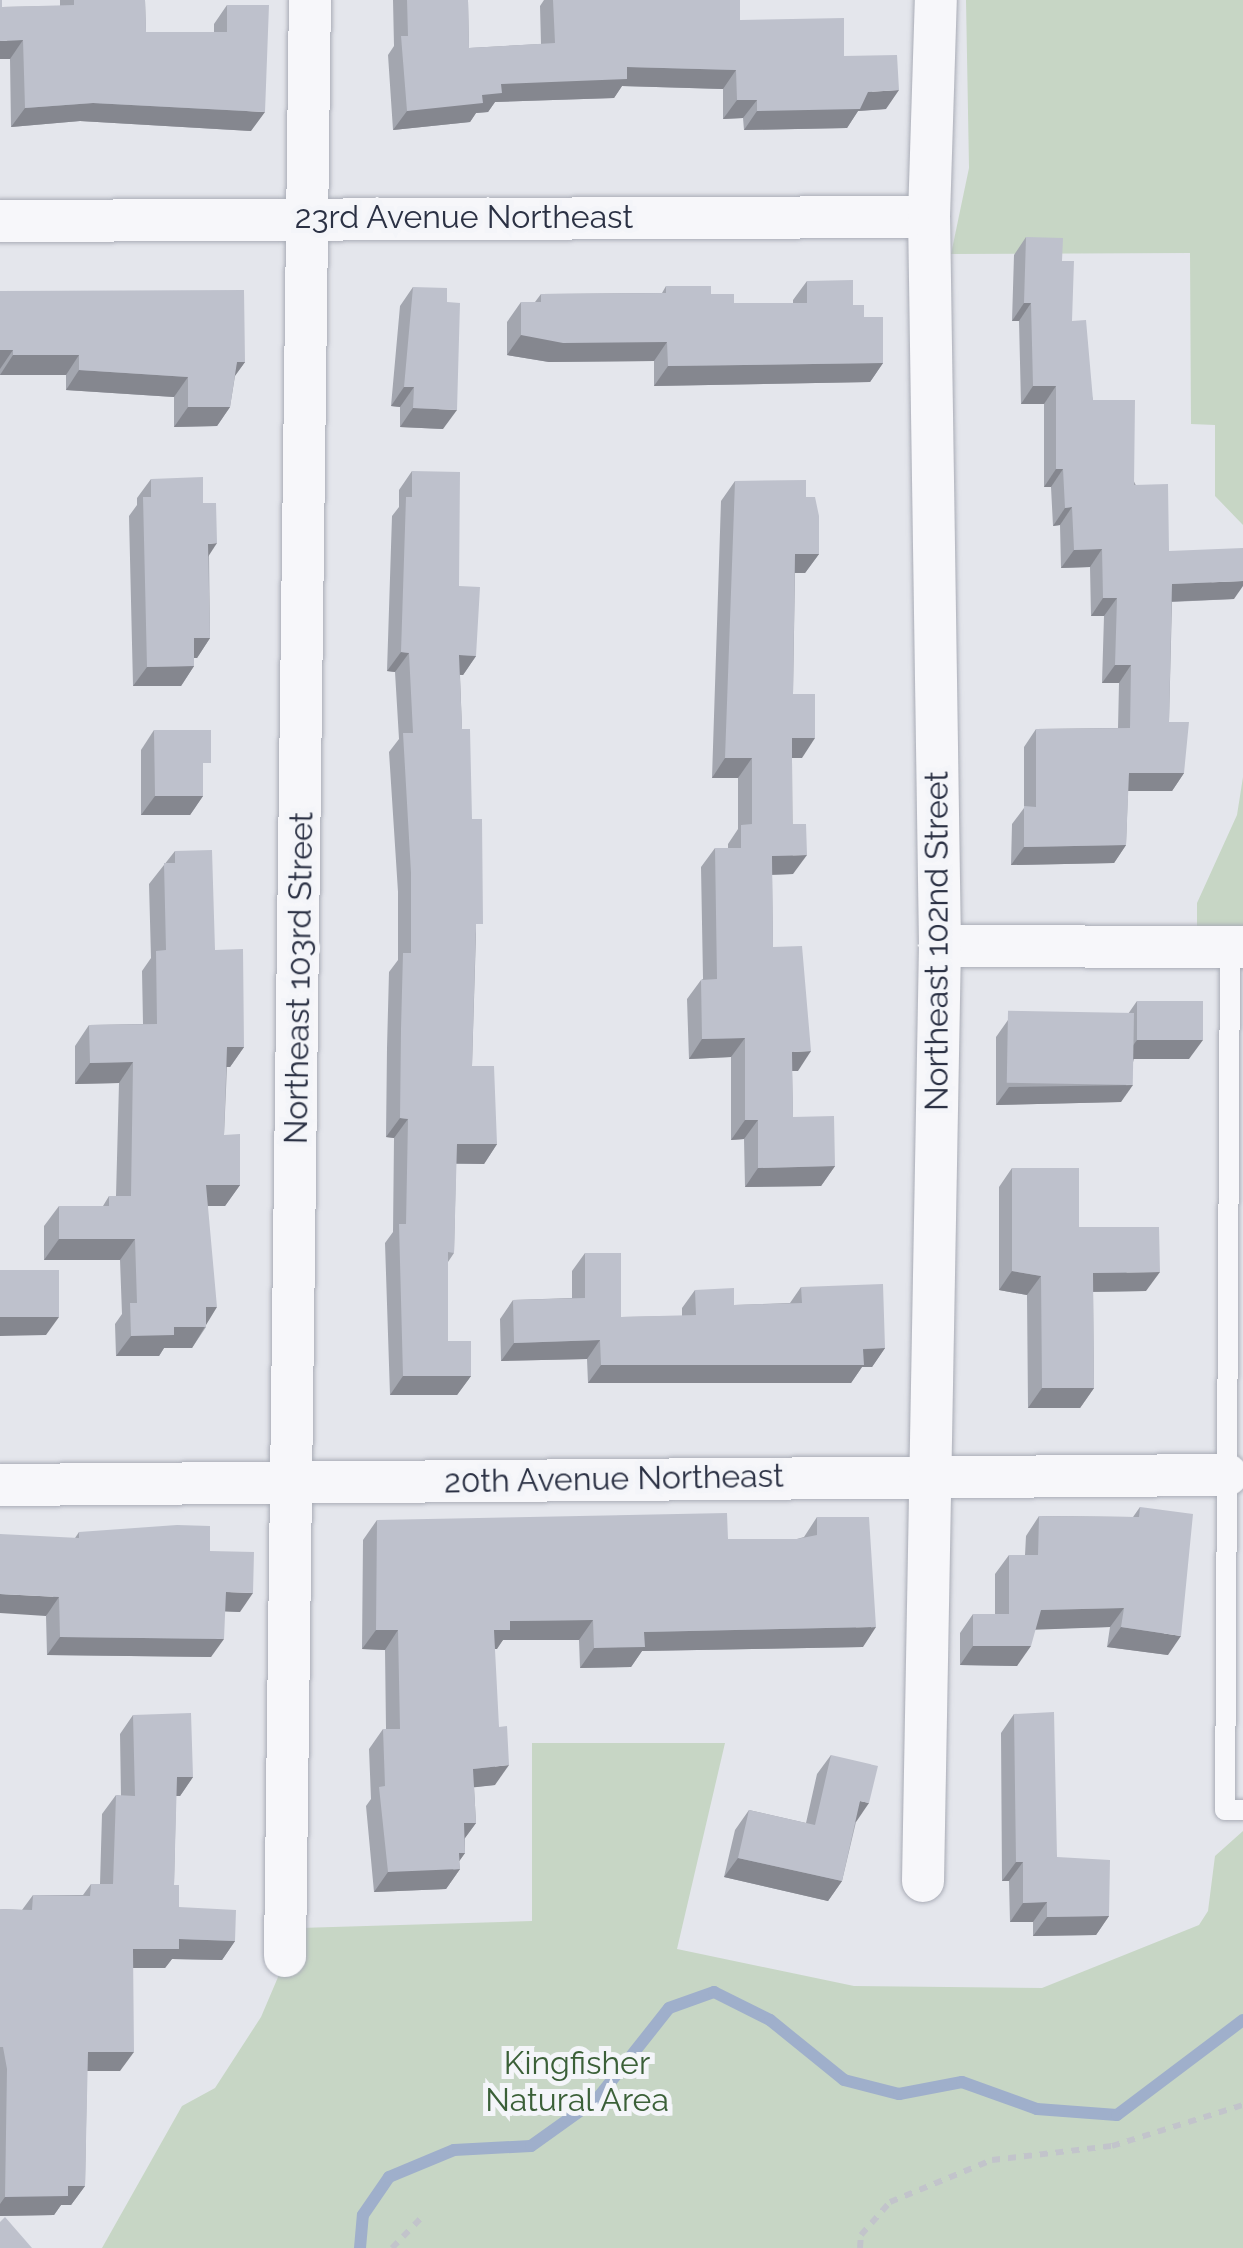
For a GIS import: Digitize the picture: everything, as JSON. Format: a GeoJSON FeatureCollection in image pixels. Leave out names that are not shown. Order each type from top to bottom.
{"type":"FeatureCollection","features":[{"type":"Feature","properties":{"kind":"street","name":"Northeast 103rd Street"},"geometry":{"type":"LineString","coordinates":[[284,1956],[310,0]]}},
{"type":"Feature","properties":{"kind":"street","name":"Northeast 102nd Street"},"geometry":{"type":"LineString","coordinates":[[923,1882],[940,946],[928,216],[936,0]]}},
{"type":"Feature","properties":{"kind":"street","name":"23rd Avenue Northeast"},"geometry":{"type":"LineString","coordinates":[[0,221],[308,216],[928,216]]}},
{"type":"Feature","properties":{"kind":"street"},"geometry":{"type":"LineString","coordinates":[[940,946],[1236,946]]}},
{"type":"Feature","properties":{"kind":"street","name":"20th Avenue Northeast"},"geometry":{"type":"LineString","coordinates":[[0,1485],[1227,1475]]}},
{"type":"Feature","properties":{"kind":"lane"},"geometry":{"type":"LineString","coordinates":[[1236,946],[1225,1810],[1243,1810]]}},
{"type":"Feature","properties":{"kind":"path"},"geometry":{"type":"LineString","coordinates":[[860,2248],[861,2235],[890,2202],[992,2160],[1112,2146],[1243,2105]]}},
{"type":"Feature","properties":{"kind":"path"},"geometry":{"type":"LineString","coordinates":[[392,2248],[423,2216]]}},
{"type":"Feature","properties":{"kind":"green space"},"geometry":{"type":"Polygon","coordinates":[[[966,0],[1243,0],[1243,525],[1215,496],[1215,425],[1191,424],[1190,253],[951,254],[969,168],[966,0]]]}},
{"type":"Feature","properties":{"kind":"green space"},"geometry":{"type":"Polygon","coordinates":[[[1243,777],[1243,929],[1197,930],[1197,903],[1237,815],[1243,777]]]}},
{"type":"Feature","properties":{"kind":"green space","name":"Kingfisher Natural Area"},"geometry":{"type":"Polygon","coordinates":[[[532,1743],[725,1743],[677,1949],[854,1986],[1042,1988],[1199,1925],[1208,1911],[1215,1856],[1243,1831],[1243,2248],[102,2248],[182,2106],[215,2088],[261,2017],[299,1928],[532,1921],[532,1743]]]}},
{"type":"Feature","properties":{"kind":"building"},"geometry":{"type":"Polygon","coordinates":[[[0,0],[2,7],[74,5],[74,0],[145,0],[146,32],[227,32],[227,5],[269,5],[265,112],[93,103],[25,108],[23,40],[0,41],[0,0]]]}},
{"type":"Feature","properties":{"kind":"building"},"geometry":{"type":"Polygon","coordinates":[[[407,0],[468,0],[469,48],[555,43],[553,0],[740,0],[740,20],[844,18],[844,56],[897,55],[899,90],[868,92],[860,109],[757,111],[757,100],[737,100],[736,70],[627,67],[627,79],[501,84],[502,93],[482,95],[483,103],[407,111],[401,36],[408,36],[407,0]]]}},
{"type":"Feature","properties":{"kind":"building"},"geometry":{"type":"Polygon","coordinates":[[[1026,237],[1063,238],[1062,261],[1074,261],[1072,321],[1086,320],[1093,400],[1135,400],[1134,485],[1168,484],[1169,551],[1243,548],[1243,581],[1172,584],[1169,722],[1189,722],[1184,773],[1129,773],[1126,845],[1024,847],[1024,806],[1036,807],[1036,729],[1130,728],[1131,665],[1115,665],[1117,598],[1103,598],[1102,549],[1074,550],[1072,507],[1065,508],[1063,469],[1056,469],[1056,386],[1033,386],[1031,303],[1024,303],[1026,237]]]}},
{"type":"Feature","properties":{"kind":"building"},"geometry":{"type":"Polygon","coordinates":[[[853,280],[853,305],[864,305],[864,317],[883,317],[883,363],[668,366],[667,342],[563,343],[521,335],[521,302],[541,302],[541,294],[666,293],[666,286],[711,286],[711,294],[734,294],[734,303],[807,303],[807,281],[853,280]]]}},
{"type":"Feature","properties":{"kind":"building"},"geometry":{"type":"Polygon","coordinates":[[[413,287],[447,288],[447,302],[460,303],[457,410],[413,408],[414,387],[404,387],[413,287]]]}},
{"type":"Feature","properties":{"kind":"building"},"geometry":{"type":"Polygon","coordinates":[[[244,290],[245,362],[237,362],[230,407],[188,407],[188,377],[79,370],[79,355],[13,355],[13,350],[0,350],[0,291],[244,290]]]}},
{"type":"Feature","properties":{"kind":"building"},"geometry":{"type":"Polygon","coordinates":[[[412,471],[460,472],[459,586],[480,587],[476,656],[459,655],[462,729],[470,729],[472,819],[482,819],[483,924],[476,924],[472,1066],[494,1066],[497,1144],[457,1144],[454,1253],[448,1252],[448,1341],[471,1341],[471,1376],[403,1376],[399,1224],[406,1224],[408,1119],[400,1118],[401,1029],[403,953],[411,953],[411,873],[403,733],[413,733],[409,653],[401,652],[406,497],[412,497],[412,471]]]}},
{"type":"Feature","properties":{"kind":"building"},"geometry":{"type":"Polygon","coordinates":[[[203,477],[203,503],[216,503],[217,543],[208,544],[210,638],[194,638],[194,666],[147,667],[143,497],[151,497],[151,479],[203,477]]]}},
{"type":"Feature","properties":{"kind":"building"},"geometry":{"type":"Polygon","coordinates":[[[806,480],[806,497],[815,497],[819,516],[819,554],[795,554],[793,694],[815,694],[815,738],[792,738],[792,824],[806,824],[807,855],[772,856],[773,947],[802,946],[811,1051],[792,1052],[793,1117],[834,1116],[835,1166],[758,1168],[758,1120],[745,1120],[745,1038],[702,1039],[701,980],[717,979],[715,848],[741,848],[741,825],[752,824],[752,758],[725,758],[735,481],[806,480]]]}},
{"type":"Feature","properties":{"kind":"building"},"geometry":{"type":"Polygon","coordinates":[[[154,730],[211,730],[211,763],[203,763],[203,796],[155,796],[154,730]]]}},
{"type":"Feature","properties":{"kind":"building"},"geometry":{"type":"Polygon","coordinates":[[[212,850],[215,950],[243,949],[244,1047],[227,1047],[224,1135],[240,1134],[240,1185],[206,1185],[217,1307],[206,1307],[206,1327],[174,1327],[174,1335],[131,1336],[130,1303],[137,1303],[135,1239],[59,1239],[59,1206],[109,1206],[109,1196],[131,1196],[133,1062],[90,1063],[89,1025],[157,1024],[156,951],[166,950],[164,863],[175,863],[175,851],[212,850]]]}},
{"type":"Feature","properties":{"kind":"building"},"geometry":{"type":"Polygon","coordinates":[[[1137,1001],[1203,1001],[1203,1040],[1137,1040],[1137,1001]]]}},
{"type":"Feature","properties":{"kind":"building"},"geometry":{"type":"Polygon","coordinates":[[[1008,1011],[1134,1013],[1133,1085],[1007,1083],[1008,1011]]]}},
{"type":"Feature","properties":{"kind":"building"},"geometry":{"type":"Polygon","coordinates":[[[1012,1168],[1079,1168],[1079,1227],[1159,1227],[1160,1272],[1093,1273],[1094,1388],[1042,1388],[1041,1276],[1012,1271],[1012,1168]]]}},
{"type":"Feature","properties":{"kind":"building"},"geometry":{"type":"Polygon","coordinates":[[[585,1253],[621,1253],[621,1317],[696,1315],[695,1290],[734,1288],[734,1305],[802,1303],[801,1287],[883,1284],[885,1348],[863,1349],[864,1365],[601,1365],[600,1340],[514,1343],[513,1300],[585,1298],[585,1253]]]}},
{"type":"Feature","properties":{"kind":"building"},"geometry":{"type":"Polygon","coordinates":[[[0,1270],[59,1270],[59,1317],[0,1317],[0,1270]]]}},
{"type":"Feature","properties":{"kind":"building"},"geometry":{"type":"Polygon","coordinates":[[[1140,1507],[1193,1514],[1181,1636],[1121,1627],[1124,1608],[1041,1610],[1031,1646],[973,1646],[973,1614],[1009,1614],[1009,1555],[1038,1555],[1039,1516],[1139,1517],[1140,1507]]]}},
{"type":"Feature","properties":{"kind":"building"},"geometry":{"type":"Polygon","coordinates":[[[727,1513],[728,1539],[797,1539],[817,1535],[817,1517],[869,1517],[876,1627],[644,1632],[645,1647],[594,1648],[593,1620],[510,1621],[510,1630],[494,1630],[499,1727],[507,1726],[509,1765],[473,1769],[476,1823],[464,1823],[465,1853],[459,1853],[460,1869],[388,1872],[379,1787],[385,1786],[383,1729],[400,1729],[398,1630],[376,1630],[377,1520],[727,1513]]]}},
{"type":"Feature","properties":{"kind":"building"},"geometry":{"type":"Polygon","coordinates":[[[210,1526],[210,1551],[254,1552],[253,1593],[226,1592],[224,1639],[60,1637],[59,1597],[0,1594],[0,1534],[79,1538],[79,1532],[210,1526]]]}},
{"type":"Feature","properties":{"kind":"building"},"geometry":{"type":"Polygon","coordinates":[[[1054,1712],[1057,1857],[1110,1860],[1109,1916],[1047,1917],[1047,1902],[1023,1903],[1023,1862],[1016,1862],[1014,1714],[1054,1712]]]}},
{"type":"Feature","properties":{"kind":"building"},"geometry":{"type":"Polygon","coordinates":[[[191,1713],[193,1777],[177,1777],[174,1885],[179,1885],[179,1907],[236,1910],[235,1941],[179,1939],[179,1949],[133,1949],[134,2052],[88,2052],[85,2186],[68,2186],[68,2196],[5,2197],[7,2069],[0,2047],[0,1909],[32,1910],[33,1895],[90,1896],[91,1884],[113,1884],[116,1795],[135,1796],[133,1715],[191,1713]]]}},
{"type":"Feature","properties":{"kind":"building"},"geometry":{"type":"Polygon","coordinates":[[[831,1755],[878,1766],[869,1803],[860,1801],[842,1881],[738,1858],[749,1810],[815,1825],[831,1755]]]}},
{"type":"Feature","properties":{"kind":"building"},"geometry":{"type":"Polygon","coordinates":[[[5,2217],[32,2248],[0,2248],[0,2222],[5,2217]]]}},
{"type":"Feature","properties":{"kind":"waterway"},"geometry":{"type":"LineString","coordinates":[[360,2248],[363,2215],[389,2177],[454,2150],[531,2146],[597,2099],[669,2008],[714,1992],[770,2020],[844,2080],[899,2094],[962,2082],[1037,2109],[1117,2115],[1243,2020]]}}]}
